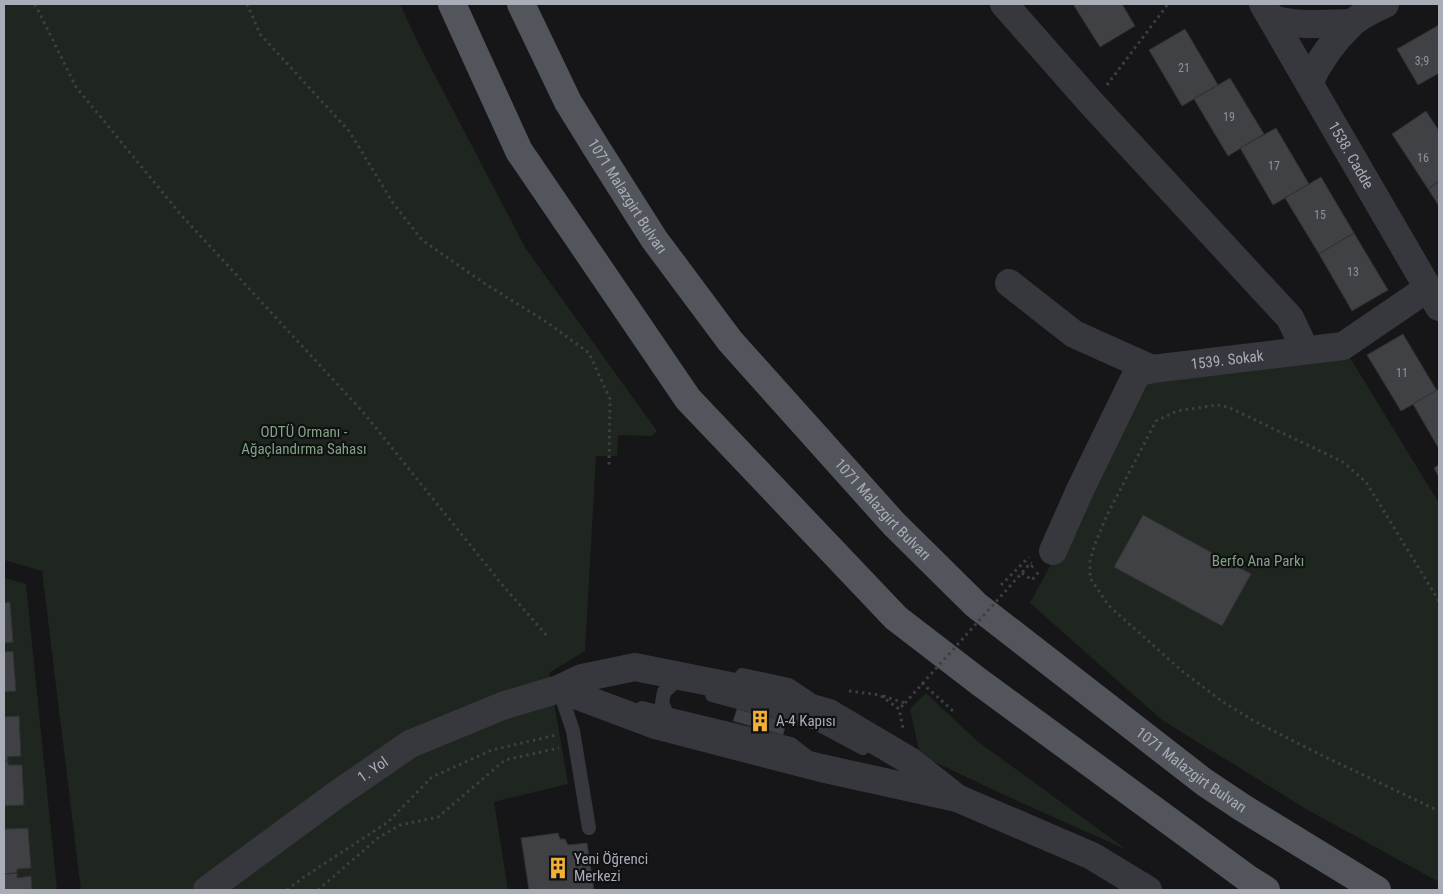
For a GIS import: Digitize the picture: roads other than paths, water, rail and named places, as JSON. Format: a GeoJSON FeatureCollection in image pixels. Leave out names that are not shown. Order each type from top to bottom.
{"type":"FeatureCollection","features":[{"type":"Feature","properties":{"kind":"main road"},"geometry":{"type":"LineString","coordinates":[[452,4],[519,151],[688,399],[896,618],[1184,832],[1266,890]]}},
{"type":"Feature","properties":{"kind":"main road","name":"1071 Malazgirt Bulvarı"},"geometry":{"type":"LineString","coordinates":[[521,4],[568,102],[654,239],[730,341],[894,524],[976,605],[1204,782],[1377,890]]}},
{"type":"Feature","properties":{"kind":"street"},"geometry":{"type":"LineString","coordinates":[[1004,4],[1092,105],[1290,318],[1305,350]]}},
{"type":"Feature","properties":{"kind":"street"},"geometry":{"type":"LineString","coordinates":[[1308,82],[1325,54],[1352,23],[1372,10],[1386,4]]}},
{"type":"Feature","properties":{"kind":"street"},"geometry":{"type":"LineString","coordinates":[[1267,11],[1286,23],[1352,23]]}},
{"type":"Feature","properties":{"kind":"street","name":"1538. Cadde"},"geometry":{"type":"LineString","coordinates":[[1267,11],[1434,298]]}},
{"type":"Feature","properties":{"kind":"street"},"geometry":{"type":"LineString","coordinates":[[1009,283],[1074,334],[1152,369]]}},
{"type":"Feature","properties":{"kind":"street","name":"1539. Sokak"},"geometry":{"type":"LineString","coordinates":[[1042,557],[1080,490],[1137,373],[1152,369],[1343,346],[1434,298]]}},
{"type":"Feature","properties":{"kind":"street","name":"1. Yol"},"geometry":{"type":"LineString","coordinates":[[207,890],[336,794],[410,744],[505,705],[570,684],[635,667],[745,689],[822,718],[910,761],[956,798]]}},
{"type":"Feature","properties":{"kind":"street"},"geometry":{"type":"LineString","coordinates":[[570,684],[655,725],[821,768],[956,798],[1092,856],[1148,890]]}},
{"type":"Feature","properties":{"kind":"lane"},"geometry":{"type":"LineString","coordinates":[[570,684],[645,680],[672,684],[822,718],[956,798]]}},
{"type":"Feature","properties":{"kind":"lane"},"geometry":{"type":"LineString","coordinates":[[570,684],[667,714],[791,744],[821,768]]}},
{"type":"Feature","properties":{"kind":"lane"},"geometry":{"type":"LineString","coordinates":[[570,684],[574,738],[589,828]]}},
{"type":"Feature","properties":{"kind":"lane"},"geometry":{"type":"LineString","coordinates":[[667,714],[662,703],[664,692],[672,684]]}},
{"type":"Feature","properties":{"kind":"place","name":"A-4 Kapısı"},"geometry":{"type":"Point","coordinates":[760,721]}},
{"type":"Feature","properties":{"kind":"place","name":"Yeni Öğrenci Merkezi"},"geometry":{"type":"Point","coordinates":[558,868]}},
{"type":"Feature","properties":{"kind":"park label","name":"ODTÜ Ormanı - Ağaçlandırma Sahası"},"geometry":{"type":"Point","coordinates":[304,440]}},
{"type":"Feature","properties":{"kind":"park label","name":"Berfo Ana Parkı"},"geometry":{"type":"Point","coordinates":[1258,561]}}]}
